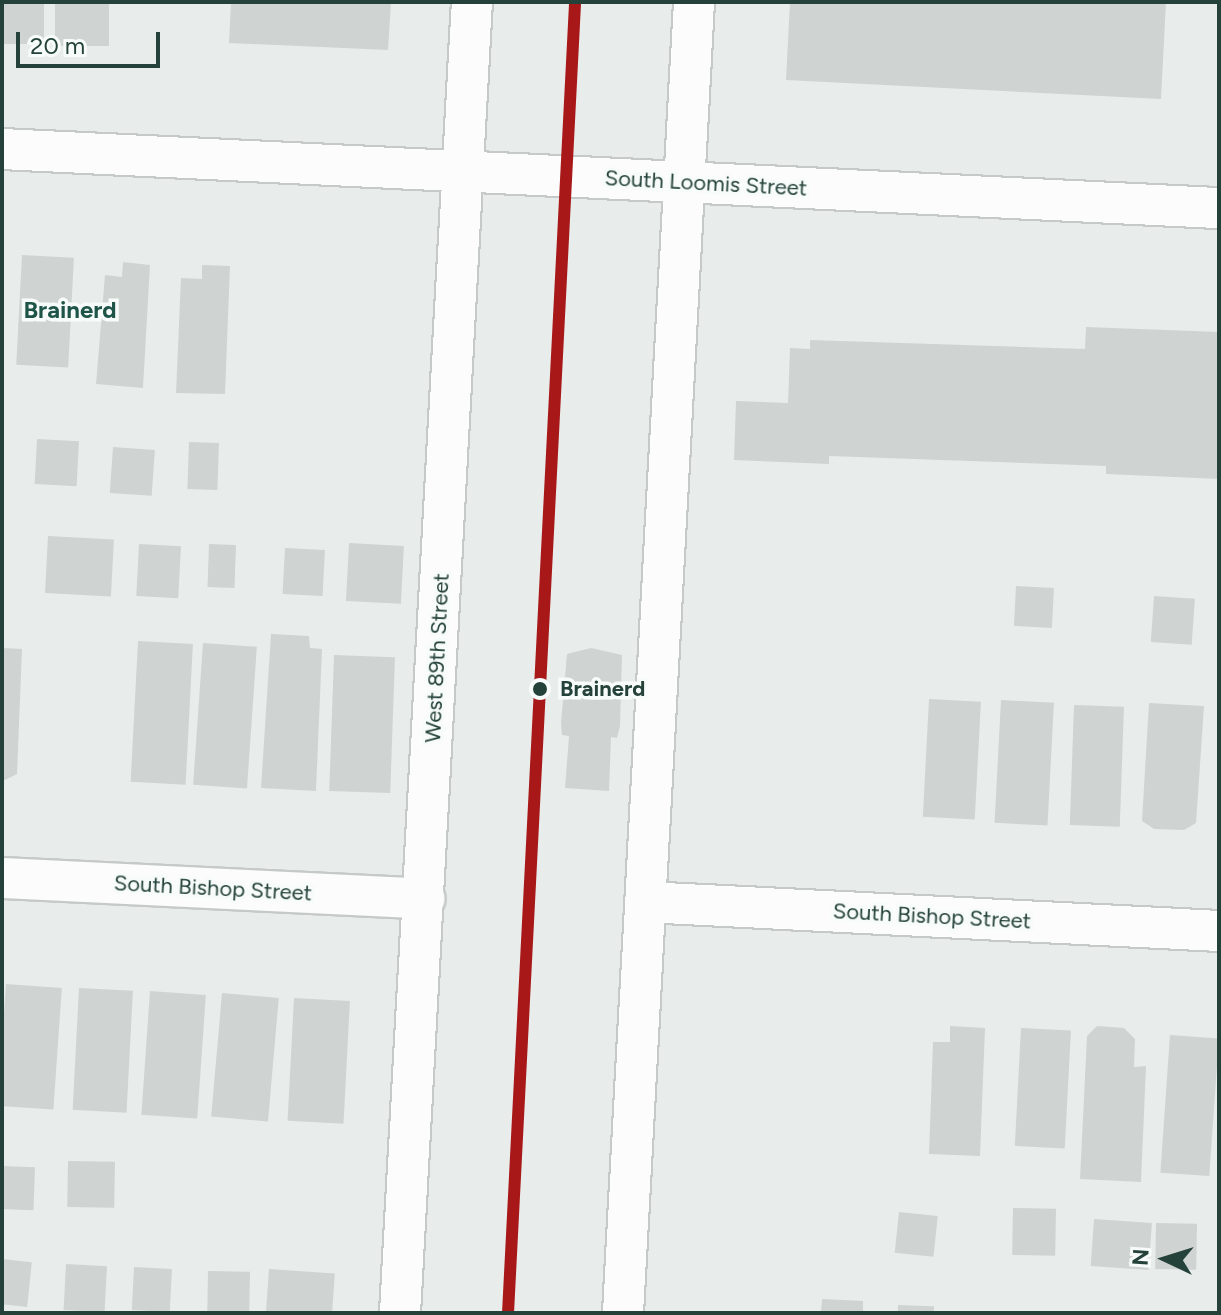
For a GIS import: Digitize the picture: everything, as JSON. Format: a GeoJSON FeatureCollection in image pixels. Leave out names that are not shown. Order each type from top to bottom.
{"type":"FeatureCollection","features":[{"type":"Feature","properties":{"kind":"street","name":"West 89th Street"},"geometry":{"type":"LineString","coordinates":[[400,1313],[472,2]]}},
{"type":"Feature","properties":{"kind":"street"},"geometry":{"type":"LineString","coordinates":[[623,1313],[694,2]]}},
{"type":"Feature","properties":{"kind":"street","name":"South Loomis Street"},"geometry":{"type":"LineString","coordinates":[[2,149],[1219,208]]}},
{"type":"Feature","properties":{"kind":"street","name":"South Bishop Street"},"geometry":{"type":"LineString","coordinates":[[2,878],[424,899]]}},
{"type":"Feature","properties":{"kind":"street","name":"South Bishop Street"},"geometry":{"type":"LineString","coordinates":[[645,902],[1219,931]]}},
{"type":"Feature","properties":{"kind":"building"},"geometry":{"type":"Polygon","coordinates":[[[2,2],[44,2],[44,44],[2,44],[2,2]]]}},
{"type":"Feature","properties":{"kind":"building"},"geometry":{"type":"Polygon","coordinates":[[[55,2],[109,2],[109,46],[55,46],[55,2]]]}},
{"type":"Feature","properties":{"kind":"building"},"geometry":{"type":"Polygon","coordinates":[[[231,2],[391,2],[388,50],[229,43],[231,2]]]}},
{"type":"Feature","properties":{"kind":"building"},"geometry":{"type":"Polygon","coordinates":[[[790,2],[1166,2],[1161,99],[786,80],[790,2]]]}},
{"type":"Feature","properties":{"kind":"building"},"geometry":{"type":"Polygon","coordinates":[[[22,255],[74,258],[68,368],[16,365],[22,255]]]}},
{"type":"Feature","properties":{"kind":"building"},"geometry":{"type":"Polygon","coordinates":[[[123,262],[150,265],[143,388],[96,384],[105,275],[122,277],[123,262]]]}},
{"type":"Feature","properties":{"kind":"building"},"geometry":{"type":"Polygon","coordinates":[[[202,265],[230,266],[225,394],[176,393],[181,278],[202,279],[202,265]]]}},
{"type":"Feature","properties":{"kind":"building"},"geometry":{"type":"Polygon","coordinates":[[[1086,327],[1219,332],[1219,479],[1106,474],[1106,466],[829,456],[829,464],[734,460],[736,401],[788,403],[790,348],[810,349],[810,340],[1085,349],[1086,327]]]}},
{"type":"Feature","properties":{"kind":"building"},"geometry":{"type":"Polygon","coordinates":[[[37,439],[79,441],[77,486],[35,484],[37,439]]]}},
{"type":"Feature","properties":{"kind":"building"},"geometry":{"type":"Polygon","coordinates":[[[189,442],[219,443],[217,490],[187,489],[189,442]]]}},
{"type":"Feature","properties":{"kind":"building"},"geometry":{"type":"Polygon","coordinates":[[[113,447],[155,450],[152,496],[110,493],[113,447]]]}},
{"type":"Feature","properties":{"kind":"building"},"geometry":{"type":"Polygon","coordinates":[[[48,536],[114,539],[111,596],[45,593],[48,536]]]}},
{"type":"Feature","properties":{"kind":"building"},"geometry":{"type":"Polygon","coordinates":[[[349,543],[404,546],[401,604],[346,601],[349,543]]]}},
{"type":"Feature","properties":{"kind":"building"},"geometry":{"type":"Polygon","coordinates":[[[139,544],[181,546],[178,598],[136,596],[139,544]]]}},
{"type":"Feature","properties":{"kind":"building"},"geometry":{"type":"Polygon","coordinates":[[[209,544],[236,545],[234,588],[207,587],[209,544]]]}},
{"type":"Feature","properties":{"kind":"building"},"geometry":{"type":"Polygon","coordinates":[[[285,548],[325,550],[323,596],[283,594],[285,548]]]}},
{"type":"Feature","properties":{"kind":"building"},"geometry":{"type":"Polygon","coordinates":[[[1016,586],[1054,588],[1052,628],[1014,626],[1016,586]]]}},
{"type":"Feature","properties":{"kind":"building"},"geometry":{"type":"Polygon","coordinates":[[[1154,596],[1195,599],[1192,645],[1151,642],[1154,596]]]}},
{"type":"Feature","properties":{"kind":"building"},"geometry":{"type":"Polygon","coordinates":[[[271,634],[309,636],[310,648],[322,649],[316,791],[261,788],[271,634]]]}},
{"type":"Feature","properties":{"kind":"building"},"geometry":{"type":"Polygon","coordinates":[[[138,641],[193,644],[186,785],[131,782],[138,641]]]}},
{"type":"Feature","properties":{"kind":"building"},"geometry":{"type":"Polygon","coordinates":[[[203,643],[257,647],[247,788],[193,785],[203,643]]]}},
{"type":"Feature","properties":{"kind":"building"},"geometry":{"type":"Polygon","coordinates":[[[2,648],[22,649],[17,774],[5,780],[2,780],[2,648]]]}},
{"type":"Feature","properties":{"kind":"building"},"geometry":{"type":"Polygon","coordinates":[[[591,648],[622,655],[620,726],[617,738],[611,737],[609,791],[565,788],[569,736],[562,735],[561,723],[567,654],[591,648]]]}},
{"type":"Feature","properties":{"kind":"building"},"geometry":{"type":"Polygon","coordinates":[[[334,655],[395,657],[390,793],[329,791],[334,655]]]}},
{"type":"Feature","properties":{"kind":"building"},"geometry":{"type":"Polygon","coordinates":[[[929,699],[981,702],[975,820],[923,817],[929,699]]]}},
{"type":"Feature","properties":{"kind":"building"},"geometry":{"type":"Polygon","coordinates":[[[1001,700],[1054,703],[1047,826],[995,823],[1001,700]]]}},
{"type":"Feature","properties":{"kind":"building"},"geometry":{"type":"Polygon","coordinates":[[[1149,703],[1204,706],[1196,823],[1184,830],[1154,829],[1142,821],[1149,703]]]}},
{"type":"Feature","properties":{"kind":"building"},"geometry":{"type":"Polygon","coordinates":[[[1074,705],[1124,707],[1120,827],[1070,825],[1074,705]]]}},
{"type":"Feature","properties":{"kind":"building"},"geometry":{"type":"Polygon","coordinates":[[[6,984],[62,988],[53,1110],[2,1106],[6,984]]]}},
{"type":"Feature","properties":{"kind":"building"},"geometry":{"type":"Polygon","coordinates":[[[79,988],[133,991],[127,1113],[73,1110],[79,988]]]}},
{"type":"Feature","properties":{"kind":"building"},"geometry":{"type":"Polygon","coordinates":[[[150,991],[206,995],[197,1119],[141,1115],[150,991]]]}},
{"type":"Feature","properties":{"kind":"building"},"geometry":{"type":"Polygon","coordinates":[[[222,993],[279,998],[268,1121],[211,1117],[222,993]]]}},
{"type":"Feature","properties":{"kind":"building"},"geometry":{"type":"Polygon","coordinates":[[[294,998],[350,1001],[343,1124],[288,1121],[294,998]]]}},
{"type":"Feature","properties":{"kind":"building"},"geometry":{"type":"Polygon","coordinates":[[[950,1026],[985,1028],[980,1156],[929,1154],[933,1042],[950,1042],[950,1026]]]}},
{"type":"Feature","properties":{"kind":"building"},"geometry":{"type":"Polygon","coordinates":[[[1097,1026],[1124,1028],[1135,1039],[1134,1067],[1146,1066],[1141,1182],[1080,1179],[1087,1036],[1097,1026]]]}},
{"type":"Feature","properties":{"kind":"building"},"geometry":{"type":"Polygon","coordinates":[[[1021,1028],[1071,1031],[1065,1148],[1015,1146],[1021,1028]]]}},
{"type":"Feature","properties":{"kind":"building"},"geometry":{"type":"Polygon","coordinates":[[[1170,1035],[1219,1038],[1209,1176],[1160,1173],[1170,1035]]]}},
{"type":"Feature","properties":{"kind":"building"},"geometry":{"type":"Polygon","coordinates":[[[68,1161],[115,1162],[114,1208],[67,1207],[68,1161]]]}},
{"type":"Feature","properties":{"kind":"building"},"geometry":{"type":"Polygon","coordinates":[[[2,1166],[35,1167],[33,1210],[2,1209],[2,1166]]]}},
{"type":"Feature","properties":{"kind":"building"},"geometry":{"type":"Polygon","coordinates":[[[1013,1208],[1056,1209],[1055,1256],[1012,1255],[1013,1208]]]}},
{"type":"Feature","properties":{"kind":"building"},"geometry":{"type":"Polygon","coordinates":[[[899,1212],[938,1216],[934,1257],[895,1253],[899,1212]]]}},
{"type":"Feature","properties":{"kind":"building"},"geometry":{"type":"Polygon","coordinates":[[[1094,1219],[1152,1223],[1149,1270],[1091,1266],[1094,1219]]]}},
{"type":"Feature","properties":{"kind":"building"},"geometry":{"type":"Polygon","coordinates":[[[1156,1223],[1197,1224],[1196,1270],[1155,1269],[1156,1223]]]}},
{"type":"Feature","properties":{"kind":"building"},"geometry":{"type":"Polygon","coordinates":[[[2,1259],[32,1262],[27,1307],[2,1304],[2,1259]]]}},
{"type":"Feature","properties":{"kind":"building"},"geometry":{"type":"Polygon","coordinates":[[[66,1264],[107,1266],[105,1312],[64,1310],[66,1264]]]}},
{"type":"Feature","properties":{"kind":"building"},"geometry":{"type":"Polygon","coordinates":[[[134,1267],[172,1269],[170,1312],[132,1310],[134,1267]]]}},
{"type":"Feature","properties":{"kind":"building"},"geometry":{"type":"Polygon","coordinates":[[[269,1269],[335,1274],[332,1313],[266,1313],[269,1269]]]}},
{"type":"Feature","properties":{"kind":"building"},"geometry":{"type":"Polygon","coordinates":[[[208,1271],[250,1272],[249,1313],[207,1312],[208,1271]]]}},
{"type":"Feature","properties":{"kind":"building"},"geometry":{"type":"Polygon","coordinates":[[[822,1299],[863,1301],[863,1313],[821,1313],[822,1299]]]}},
{"type":"Feature","properties":{"kind":"building"},"geometry":{"type":"Polygon","coordinates":[[[898,1305],[934,1306],[934,1313],[898,1313],[898,1305]]]}},
{"type":"Feature","properties":{"kind":"transit line"},"geometry":{"type":"LineString","coordinates":[[508,1313],[575,2]]}},
{"type":"Feature","properties":{"kind":"place","name":"Brainerd"},"geometry":{"type":"Point","coordinates":[540,689]}},
{"type":"Feature","properties":{"kind":"district","name":"Brainerd"},"geometry":{"type":"Point","coordinates":[70,310]}}]}
